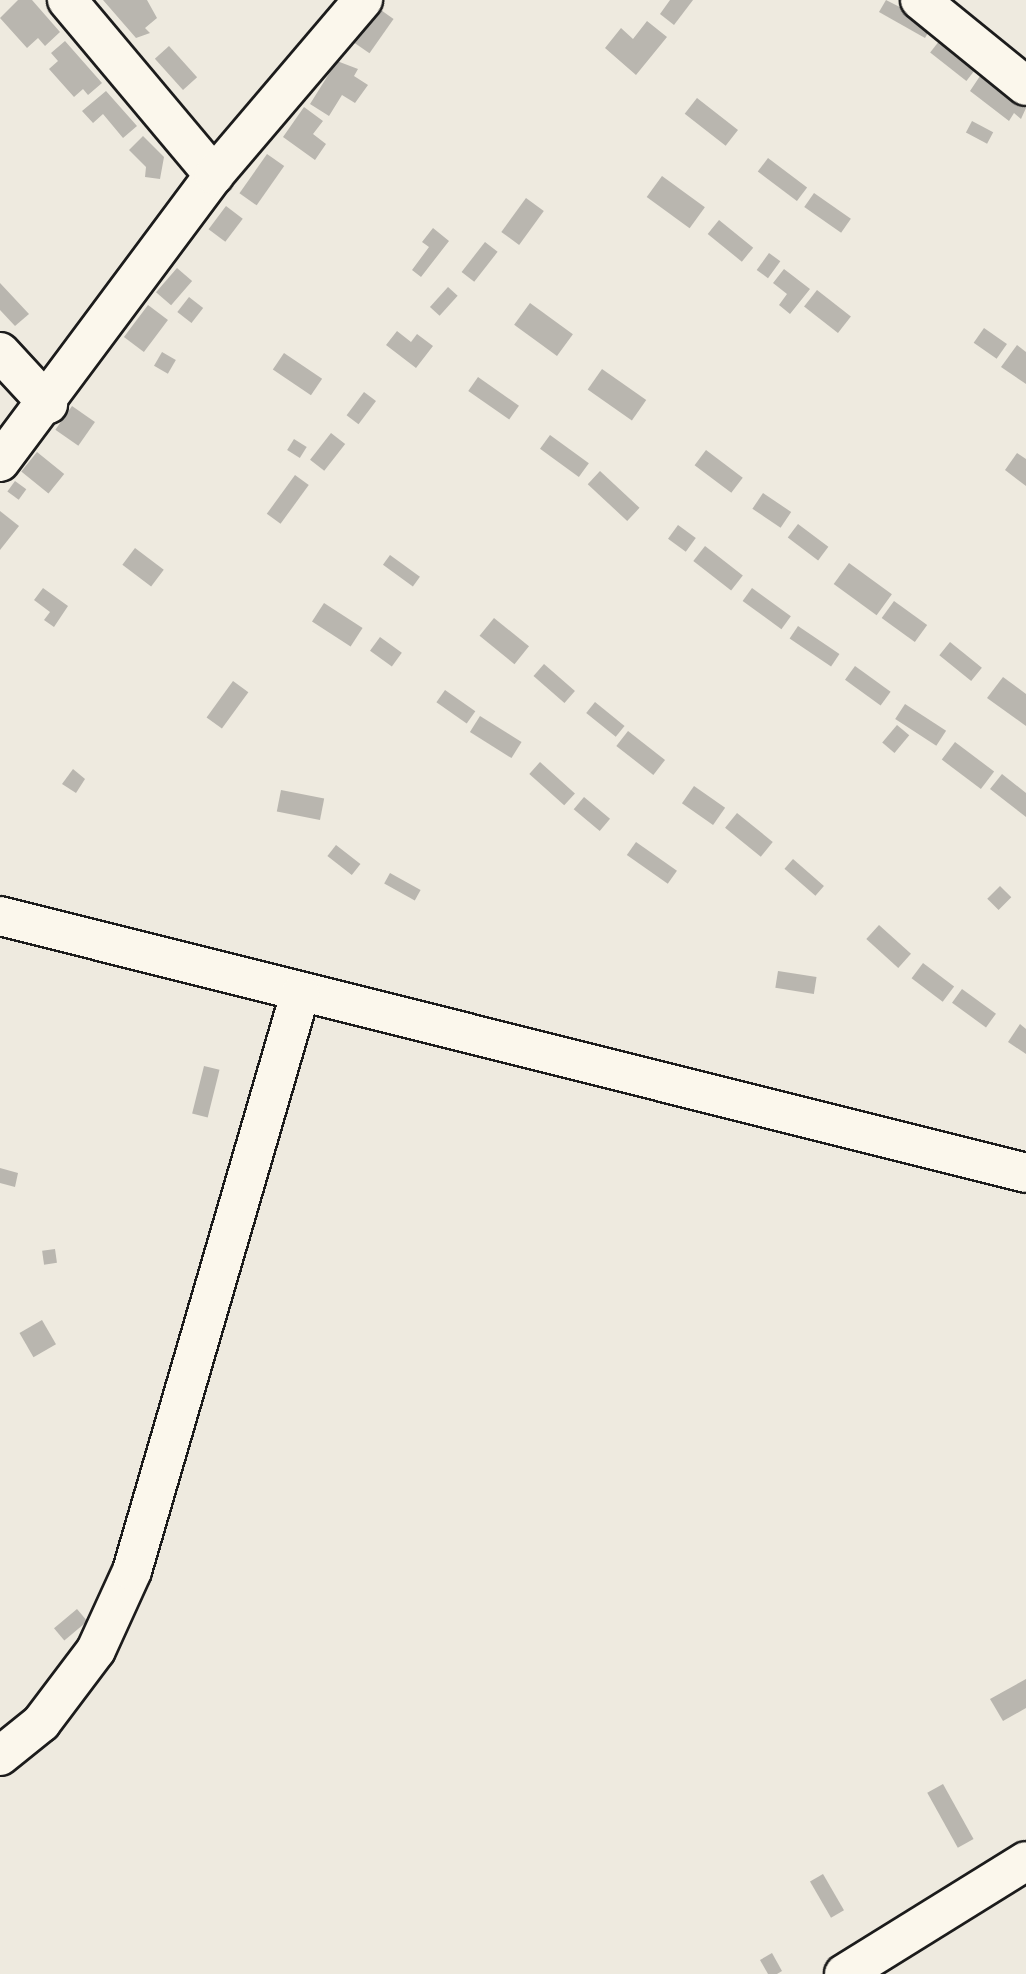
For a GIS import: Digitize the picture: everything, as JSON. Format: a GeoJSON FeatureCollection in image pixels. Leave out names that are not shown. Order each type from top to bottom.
{"type":"FeatureCollection","features":[{"type":"Feature","properties":{"kind":"street"},"geometry":{"type":"LineString","coordinates":[[67,0],[214,175]]}},
{"type":"Feature","properties":{"kind":"street"},"geometry":{"type":"LineString","coordinates":[[0,462],[48,404],[214,175],[363,0]]}},
{"type":"Feature","properties":{"kind":"street"},"geometry":{"type":"LineString","coordinates":[[920,0],[1026,86]]}},
{"type":"Feature","properties":{"kind":"street"},"geometry":{"type":"LineString","coordinates":[[0,352],[48,404]]}},
{"type":"Feature","properties":{"kind":"street"},"geometry":{"type":"LineString","coordinates":[[0,916],[1026,1173]]}},
{"type":"Feature","properties":{"kind":"street"},"geometry":{"type":"LineString","coordinates":[[0,1756],[41,1723],[96,1650],[132,1572],[300,994]]}},
{"type":"Feature","properties":{"kind":"street"},"geometry":{"type":"LineString","coordinates":[[844,1974],[1026,1861]]}},
{"type":"Feature","properties":{"kind":"building"},"geometry":{"type":"Polygon","coordinates":[[[18,0],[32,0],[60,32],[45,46],[38,38],[27,48],[0,18],[18,0]]]}},
{"type":"Feature","properties":{"kind":"building"},"geometry":{"type":"Polygon","coordinates":[[[103,0],[147,0],[157,18],[145,28],[150,33],[136,38],[103,0]]]}},
{"type":"Feature","properties":{"kind":"building"},"geometry":{"type":"Polygon","coordinates":[[[670,0],[693,0],[674,25],[660,14],[670,0]]]}},
{"type":"Feature","properties":{"kind":"building"},"geometry":{"type":"Polygon","coordinates":[[[886,0],[933,24],[925,38],[879,12],[886,0]]]}},
{"type":"Feature","properties":{"kind":"building"},"geometry":{"type":"Polygon","coordinates":[[[378,8],[394,19],[369,53],[354,42],[378,8]]]}},
{"type":"Feature","properties":{"kind":"building"},"geometry":{"type":"Polygon","coordinates":[[[647,21],[667,37],[636,75],[605,48],[621,28],[633,39],[647,21]]]}},
{"type":"Feature","properties":{"kind":"building"},"geometry":{"type":"Polygon","coordinates":[[[940,40],[976,68],[966,81],[930,53],[940,40]]]}},
{"type":"Feature","properties":{"kind":"building"},"geometry":{"type":"Polygon","coordinates":[[[65,41],[102,83],[88,95],[83,89],[74,97],[49,69],[58,61],[51,53],[65,41]]]}},
{"type":"Feature","properties":{"kind":"building"},"geometry":{"type":"Polygon","coordinates":[[[169,46],[197,77],[183,90],[155,59],[169,46]]]}},
{"type":"Feature","properties":{"kind":"building"},"geometry":{"type":"Polygon","coordinates":[[[337,61],[358,69],[354,76],[368,85],[355,103],[342,95],[329,116],[310,104],[337,61]]]}},
{"type":"Feature","properties":{"kind":"building"},"geometry":{"type":"Polygon","coordinates":[[[982,73],[1026,108],[1021,119],[1014,113],[1009,121],[970,91],[982,73]]]}},
{"type":"Feature","properties":{"kind":"building"},"geometry":{"type":"Polygon","coordinates":[[[106,91],[137,126],[123,138],[103,114],[93,123],[82,111],[106,91]]]}},
{"type":"Feature","properties":{"kind":"building"},"geometry":{"type":"Polygon","coordinates":[[[697,98],[738,130],[726,146],[685,114],[697,98]]]}},
{"type":"Feature","properties":{"kind":"building"},"geometry":{"type":"Polygon","coordinates":[[[304,107],[323,121],[313,134],[326,144],[315,160],[283,137],[304,107]]]}},
{"type":"Feature","properties":{"kind":"building"},"geometry":{"type":"Polygon","coordinates":[[[972,121],[993,132],[987,144],[966,132],[972,121]]]}},
{"type":"Feature","properties":{"kind":"building"},"geometry":{"type":"Polygon","coordinates":[[[143,136],[164,157],[160,179],[145,177],[146,167],[129,150],[143,136]]]}},
{"type":"Feature","properties":{"kind":"building"},"geometry":{"type":"Polygon","coordinates":[[[267,154],[284,166],[257,205],[239,193],[267,154]]]}},
{"type":"Feature","properties":{"kind":"building"},"geometry":{"type":"Polygon","coordinates":[[[768,158],[807,187],[797,201],[758,172],[768,158]]]}},
{"type":"Feature","properties":{"kind":"building"},"geometry":{"type":"Polygon","coordinates":[[[662,176],[705,207],[690,228],[647,197],[662,176]]]}},
{"type":"Feature","properties":{"kind":"building"},"geometry":{"type":"Polygon","coordinates":[[[814,193],[851,219],[841,233],[804,207],[814,193]]]}},
{"type":"Feature","properties":{"kind":"building"},"geometry":{"type":"Polygon","coordinates":[[[526,198],[544,211],[519,245],[501,232],[526,198]]]}},
{"type":"Feature","properties":{"kind":"building"},"geometry":{"type":"Polygon","coordinates":[[[226,206],[243,219],[225,242],[209,229],[226,206]]]}},
{"type":"Feature","properties":{"kind":"building"},"geometry":{"type":"Polygon","coordinates":[[[719,220],[753,248],[742,262],[708,234],[719,220]]]}},
{"type":"Feature","properties":{"kind":"building"},"geometry":{"type":"Polygon","coordinates":[[[433,228],[449,241],[421,277],[412,270],[429,247],[422,242],[433,228]]]}},
{"type":"Feature","properties":{"kind":"building"},"geometry":{"type":"Polygon","coordinates":[[[485,242],[498,252],[474,282],[462,272],[485,242]]]}},
{"type":"Feature","properties":{"kind":"building"},"geometry":{"type":"Polygon","coordinates":[[[769,253],[780,261],[768,278],[757,270],[769,253]]]}},
{"type":"Feature","properties":{"kind":"building"},"geometry":{"type":"Polygon","coordinates":[[[177,268],[192,281],[171,305],[156,292],[177,268]]]}},
{"type":"Feature","properties":{"kind":"building"},"geometry":{"type":"Polygon","coordinates":[[[784,269],[810,289],[790,314],[779,305],[787,294],[773,283],[784,269]]]}},
{"type":"Feature","properties":{"kind":"building"},"geometry":{"type":"Polygon","coordinates":[[[0,283],[29,314],[15,326],[0,310],[0,283]]]}},
{"type":"Feature","properties":{"kind":"building"},"geometry":{"type":"Polygon","coordinates":[[[448,287],[458,296],[440,316],[430,307],[448,287]]]}},
{"type":"Feature","properties":{"kind":"building"},"geometry":{"type":"Polygon","coordinates":[[[817,290],[851,316],[838,333],[804,307],[817,290]]]}},
{"type":"Feature","properties":{"kind":"building"},"geometry":{"type":"Polygon","coordinates":[[[189,297],[203,308],[191,323],[177,312],[189,297]]]}},
{"type":"Feature","properties":{"kind":"building"},"geometry":{"type":"Polygon","coordinates":[[[530,303],[573,334],[557,356],[514,325],[530,303]]]}},
{"type":"Feature","properties":{"kind":"building"},"geometry":{"type":"Polygon","coordinates":[[[148,305],[168,320],[144,352],[124,337],[148,305]]]}},
{"type":"Feature","properties":{"kind":"building"},"geometry":{"type":"Polygon","coordinates":[[[984,328],[1007,344],[997,359],[974,343],[984,328]]]}},
{"type":"Feature","properties":{"kind":"building"},"geometry":{"type":"Polygon","coordinates":[[[397,331],[411,342],[417,334],[433,346],[416,368],[386,345],[397,331]]]}},
{"type":"Feature","properties":{"kind":"building"},"geometry":{"type":"Polygon","coordinates":[[[1017,345],[1026,352],[1026,384],[1001,367],[1017,345]]]}},
{"type":"Feature","properties":{"kind":"building"},"geometry":{"type":"Polygon","coordinates":[[[162,352],[176,360],[168,374],[154,366],[162,352]]]}},
{"type":"Feature","properties":{"kind":"building"},"geometry":{"type":"Polygon","coordinates":[[[284,353],[322,379],[311,395],[273,370],[284,353]]]}},
{"type":"Feature","properties":{"kind":"building"},"geometry":{"type":"Polygon","coordinates":[[[602,369],[646,400],[632,420],[588,389],[602,369]]]}},
{"type":"Feature","properties":{"kind":"building"},"geometry":{"type":"Polygon","coordinates":[[[478,377],[519,406],[509,420],[468,391],[478,377]]]}},
{"type":"Feature","properties":{"kind":"building"},"geometry":{"type":"Polygon","coordinates":[[[364,392],[376,401],[359,424],[347,415],[364,392]]]}},
{"type":"Feature","properties":{"kind":"building"},"geometry":{"type":"Polygon","coordinates":[[[72,406],[95,422],[78,446],[55,430],[72,406]]]}},
{"type":"Feature","properties":{"kind":"building"},"geometry":{"type":"Polygon","coordinates":[[[331,433],[345,444],[324,471],[310,460],[331,433]]]}},
{"type":"Feature","properties":{"kind":"building"},"geometry":{"type":"Polygon","coordinates":[[[550,435],[589,463],[579,477],[540,449],[550,435]]]}},
{"type":"Feature","properties":{"kind":"building"},"geometry":{"type":"Polygon","coordinates":[[[294,439],[307,447],[300,458],[287,450],[294,439]]]}},
{"type":"Feature","properties":{"kind":"building"},"geometry":{"type":"Polygon","coordinates":[[[706,450],[743,478],[731,493],[695,465],[706,450]]]}},
{"type":"Feature","properties":{"kind":"building"},"geometry":{"type":"Polygon","coordinates":[[[37,452],[64,474],[48,493],[21,471],[37,452]]]}},
{"type":"Feature","properties":{"kind":"building"},"geometry":{"type":"Polygon","coordinates":[[[1017,453],[1026,459],[1026,486],[1005,470],[1017,453]]]}},
{"type":"Feature","properties":{"kind":"building"},"geometry":{"type":"Polygon","coordinates":[[[600,471],[639,508],[627,521],[588,484],[600,471]]]}},
{"type":"Feature","properties":{"kind":"building"},"geometry":{"type":"Polygon","coordinates":[[[295,475],[309,485],[281,524],[267,514],[295,475]]]}},
{"type":"Feature","properties":{"kind":"building"},"geometry":{"type":"Polygon","coordinates":[[[15,481],[26,489],[19,500],[7,492],[15,481]]]}},
{"type":"Feature","properties":{"kind":"building"},"geometry":{"type":"Polygon","coordinates":[[[763,493],[791,512],[781,528],[752,509],[763,493]]]}},
{"type":"Feature","properties":{"kind":"building"},"geometry":{"type":"Polygon","coordinates":[[[0,511],[19,526],[0,550],[0,511]]]}},
{"type":"Feature","properties":{"kind":"building"},"geometry":{"type":"Polygon","coordinates":[[[798,524],[828,547],[818,560],[788,538],[798,524]]]}},
{"type":"Feature","properties":{"kind":"building"},"geometry":{"type":"Polygon","coordinates":[[[678,525],[696,538],[686,552],[668,539],[678,525]]]}},
{"type":"Feature","properties":{"kind":"building"},"geometry":{"type":"Polygon","coordinates":[[[705,546],[743,576],[731,591],[693,561],[705,546]]]}},
{"type":"Feature","properties":{"kind":"building"},"geometry":{"type":"Polygon","coordinates":[[[135,548],[164,570],[151,586],[122,565],[135,548]]]}},
{"type":"Feature","properties":{"kind":"building"},"geometry":{"type":"Polygon","coordinates":[[[390,555],[420,577],[413,586],[383,565],[390,555]]]}},
{"type":"Feature","properties":{"kind":"building"},"geometry":{"type":"Polygon","coordinates":[[[849,563],[892,594],[877,615],[834,584],[849,563]]]}},
{"type":"Feature","properties":{"kind":"building"},"geometry":{"type":"Polygon","coordinates":[[[43,588],[68,606],[54,627],[44,620],[50,612],[34,600],[43,588]]]}},
{"type":"Feature","properties":{"kind":"building"},"geometry":{"type":"Polygon","coordinates":[[[752,588],[791,616],[781,629],[743,601],[752,588]]]}},
{"type":"Feature","properties":{"kind":"building"},"geometry":{"type":"Polygon","coordinates":[[[894,601],[927,625],[915,642],[882,618],[894,601]]]}},
{"type":"Feature","properties":{"kind":"building"},"geometry":{"type":"Polygon","coordinates":[[[324,603],[363,628],[351,647],[312,621],[324,603]]]}},
{"type":"Feature","properties":{"kind":"building"},"geometry":{"type":"Polygon","coordinates":[[[494,618],[529,646],[514,664],[480,636],[494,618]]]}},
{"type":"Feature","properties":{"kind":"building"},"geometry":{"type":"Polygon","coordinates":[[[798,626],[839,654],[831,666],[790,638],[798,626]]]}},
{"type":"Feature","properties":{"kind":"building"},"geometry":{"type":"Polygon","coordinates":[[[380,637],[402,653],[392,667],[370,651],[380,637]]]}},
{"type":"Feature","properties":{"kind":"building"},"geometry":{"type":"Polygon","coordinates":[[[950,642],[982,668],[971,681],[939,655],[950,642]]]}},
{"type":"Feature","properties":{"kind":"building"},"geometry":{"type":"Polygon","coordinates":[[[544,664],[575,691],[564,703],[534,676],[544,664]]]}},
{"type":"Feature","properties":{"kind":"building"},"geometry":{"type":"Polygon","coordinates":[[[855,666],[891,692],[881,706],[845,680],[855,666]]]}},
{"type":"Feature","properties":{"kind":"building"},"geometry":{"type":"Polygon","coordinates":[[[1003,677],[1026,694],[1026,726],[987,698],[1003,677]]]}},
{"type":"Feature","properties":{"kind":"building"},"geometry":{"type":"Polygon","coordinates":[[[233,681],[248,692],[222,729],[207,717],[233,681]]]}},
{"type":"Feature","properties":{"kind":"building"},"geometry":{"type":"Polygon","coordinates":[[[445,690],[475,711],[467,724],[436,702],[445,690]]]}},
{"type":"Feature","properties":{"kind":"building"},"geometry":{"type":"Polygon","coordinates":[[[595,702],[625,726],[616,737],[586,713],[595,702]]]}},
{"type":"Feature","properties":{"kind":"building"},"geometry":{"type":"Polygon","coordinates":[[[905,704],[946,731],[936,746],[895,719],[905,704]]]}},
{"type":"Feature","properties":{"kind":"building"},"geometry":{"type":"Polygon","coordinates":[[[480,716],[522,742],[511,758],[470,732],[480,716]]]}},
{"type":"Feature","properties":{"kind":"building"},"geometry":{"type":"Polygon","coordinates":[[[897,725],[909,735],[894,753],[882,743],[897,725]]]}},
{"type":"Feature","properties":{"kind":"building"},"geometry":{"type":"Polygon","coordinates":[[[628,731],[665,760],[653,775],[616,746],[628,731]]]}},
{"type":"Feature","properties":{"kind":"building"},"geometry":{"type":"Polygon","coordinates":[[[955,742],[994,771],[981,789],[942,760],[955,742]]]}},
{"type":"Feature","properties":{"kind":"building"},"geometry":{"type":"Polygon","coordinates":[[[540,762],[575,793],[564,805],[529,774],[540,762]]]}},
{"type":"Feature","properties":{"kind":"building"},"geometry":{"type":"Polygon","coordinates":[[[73,769],[85,779],[76,793],[62,784],[73,769]]]}},
{"type":"Feature","properties":{"kind":"building"},"geometry":{"type":"Polygon","coordinates":[[[1002,774],[1026,793],[1026,817],[990,789],[1002,774]]]}},
{"type":"Feature","properties":{"kind":"building"},"geometry":{"type":"Polygon","coordinates":[[[694,786],[725,808],[713,825],[682,803],[694,786]]]}},
{"type":"Feature","properties":{"kind":"building"},"geometry":{"type":"Polygon","coordinates":[[[281,790],[324,798],[320,820],[277,812],[281,790]]]}},
{"type":"Feature","properties":{"kind":"building"},"geometry":{"type":"Polygon","coordinates":[[[584,797],[610,819],[600,831],[574,809],[584,797]]]}},
{"type":"Feature","properties":{"kind":"building"},"geometry":{"type":"Polygon","coordinates":[[[737,813],[773,842],[761,857],[725,828],[737,813]]]}},
{"type":"Feature","properties":{"kind":"building"},"geometry":{"type":"Polygon","coordinates":[[[636,842],[677,871],[668,884],[627,855],[636,842]]]}},
{"type":"Feature","properties":{"kind":"building"},"geometry":{"type":"Polygon","coordinates":[[[336,845],[360,864],[352,875],[327,856],[336,845]]]}},
{"type":"Feature","properties":{"kind":"building"},"geometry":{"type":"Polygon","coordinates":[[[793,859],[824,886],[815,896],[784,869],[793,859]]]}},
{"type":"Feature","properties":{"kind":"building"},"geometry":{"type":"Polygon","coordinates":[[[390,873],[421,890],[415,900],[384,883],[390,873]]]}},
{"type":"Feature","properties":{"kind":"building"},"geometry":{"type":"Polygon","coordinates":[[[1000,886],[1011,897],[999,910],[987,899],[1000,886]]]}},
{"type":"Feature","properties":{"kind":"building"},"geometry":{"type":"Polygon","coordinates":[[[879,925],[911,954],[898,968],[866,939],[879,925]]]}},
{"type":"Feature","properties":{"kind":"building"},"geometry":{"type":"Polygon","coordinates":[[[923,963],[954,986],[943,1002],[912,978],[923,963]]]}},
{"type":"Feature","properties":{"kind":"building"},"geometry":{"type":"Polygon","coordinates":[[[778,971],[817,977],[814,994],[775,988],[778,971]]]}},
{"type":"Feature","properties":{"kind":"building"},"geometry":{"type":"Polygon","coordinates":[[[962,989],[996,1014],[986,1027],[952,1003],[962,989]]]}},
{"type":"Feature","properties":{"kind":"building"},"geometry":{"type":"Polygon","coordinates":[[[1020,1024],[1026,1029],[1026,1054],[1008,1042],[1020,1024]]]}},
{"type":"Feature","properties":{"kind":"building"},"geometry":{"type":"Polygon","coordinates":[[[204,1066],[220,1070],[208,1117],[192,1114],[204,1066]]]}},
{"type":"Feature","properties":{"kind":"building"},"geometry":{"type":"Polygon","coordinates":[[[0,1168],[18,1173],[15,1187],[0,1183],[0,1168]]]}},
{"type":"Feature","properties":{"kind":"building"},"geometry":{"type":"Polygon","coordinates":[[[55,1249],[57,1263],[44,1265],[42,1251],[55,1249]]]}},
{"type":"Feature","properties":{"kind":"building"},"geometry":{"type":"Polygon","coordinates":[[[42,1320],[56,1344],[33,1357],[19,1333],[42,1320]]]}},
{"type":"Feature","properties":{"kind":"building"},"geometry":{"type":"Polygon","coordinates":[[[77,1609],[87,1621],[64,1641],[54,1628],[77,1609]]]}},
{"type":"Feature","properties":{"kind":"building"},"geometry":{"type":"Polygon","coordinates":[[[1026,1679],[1026,1708],[1003,1721],[990,1699],[1026,1679]]]}},
{"type":"Feature","properties":{"kind":"building"},"geometry":{"type":"Polygon","coordinates":[[[943,1784],[974,1839],[958,1848],[927,1793],[943,1784]]]}},
{"type":"Feature","properties":{"kind":"building"},"geometry":{"type":"Polygon","coordinates":[[[823,1874],[844,1910],[831,1918],[810,1882],[823,1874]]]}},
{"type":"Feature","properties":{"kind":"building"},"geometry":{"type":"Polygon","coordinates":[[[772,1953],[782,1971],[777,1974],[768,1974],[760,1960],[772,1953]]]}}]}
